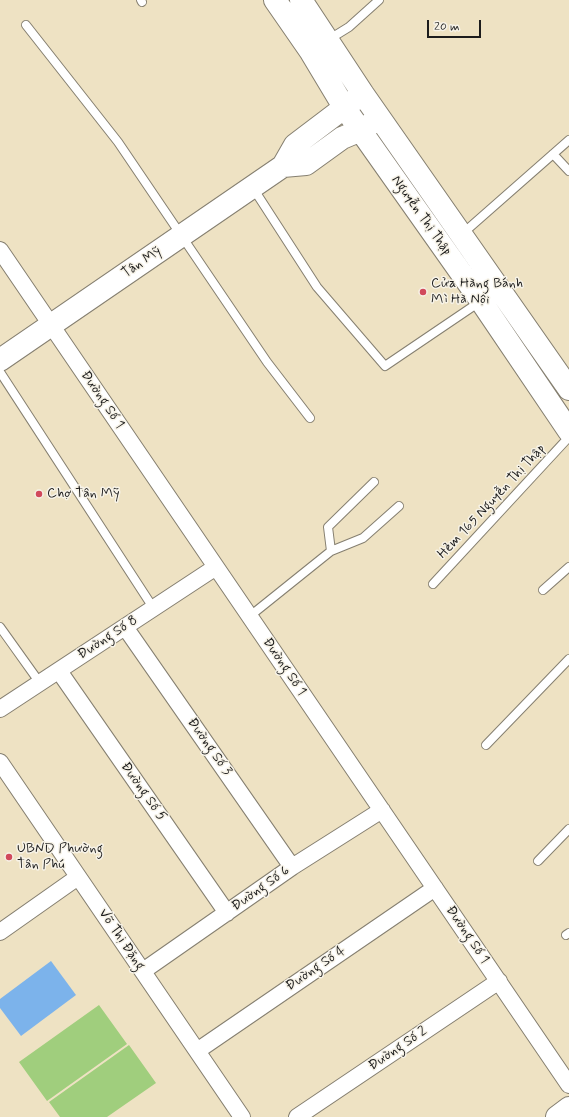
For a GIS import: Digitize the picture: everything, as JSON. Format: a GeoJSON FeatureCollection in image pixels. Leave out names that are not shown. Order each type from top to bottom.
{"type":"FeatureCollection","features":[{"type":"Feature","properties":{"kind":"main road","name":"Nguyễn Thị Thập"},"geometry":{"type":"LineString","coordinates":[[275,0],[363,94],[569,389]]}},
{"type":"Feature","properties":{"kind":"main road","name":"Nguyễn Thị Thập"},"geometry":{"type":"LineString","coordinates":[[301,0],[344,107],[481,301],[569,430]]}},
{"type":"Feature","properties":{"kind":"main road","name":"Tân Mỹ"},"geometry":{"type":"LineString","coordinates":[[0,360],[283,166],[295,145],[363,94]]}},
{"type":"Feature","properties":{"kind":"main road","name":"Tân Mỹ"},"geometry":{"type":"LineString","coordinates":[[283,166],[306,164],[342,138],[361,130],[380,117]]}},
{"type":"Feature","properties":{"kind":"main road"},"geometry":{"type":"LineString","coordinates":[[557,1117],[569,1108]]}},
{"type":"Feature","properties":{"kind":"street","name":"Đường Số 1"},"geometry":{"type":"LineString","coordinates":[[0,250],[569,1085]]}},
{"type":"Feature","properties":{"kind":"street","name":"Đường Số 8"},"geometry":{"type":"LineString","coordinates":[[0,709],[216,567]]}},
{"type":"Feature","properties":{"kind":"street","name":"Đường Số 3"},"geometry":{"type":"LineString","coordinates":[[125,627],[292,868]]}},
{"type":"Feature","properties":{"kind":"street","name":"Đường Số 5"},"geometry":{"type":"LineString","coordinates":[[59,671],[227,912]]}},
{"type":"Feature","properties":{"kind":"street","name":"Võ Thị Đặng"},"geometry":{"type":"LineString","coordinates":[[0,762],[242,1117]]}},
{"type":"Feature","properties":{"kind":"street","name":"Đường Số 6"},"geometry":{"type":"LineString","coordinates":[[143,971],[292,868],[382,810]]}},
{"type":"Feature","properties":{"kind":"street"},"geometry":{"type":"LineString","coordinates":[[0,932],[78,877]]}},
{"type":"Feature","properties":{"kind":"street","name":"Đường Số 4"},"geometry":{"type":"LineString","coordinates":[[197,1050],[434,888]]}},
{"type":"Feature","properties":{"kind":"street","name":"Đường Số 2"},"geometry":{"type":"LineString","coordinates":[[297,1117],[499,981]]}},
{"type":"Feature","properties":{"kind":"lane"},"geometry":{"type":"LineString","coordinates":[[319,46],[349,27],[380,0]]}},
{"type":"Feature","properties":{"kind":"lane"},"geometry":{"type":"LineString","coordinates":[[26,25],[118,142],[267,362],[310,418]]}},
{"type":"Feature","properties":{"kind":"lane"},"geometry":{"type":"LineString","coordinates":[[461,235],[569,140]]}},
{"type":"Feature","properties":{"kind":"lane"},"geometry":{"type":"LineString","coordinates":[[553,154],[569,171]]}},
{"type":"Feature","properties":{"kind":"lane"},"geometry":{"type":"LineString","coordinates":[[252,187],[317,287],[385,366],[481,301]]}},
{"type":"Feature","properties":{"kind":"lane"},"geometry":{"type":"LineString","coordinates":[[0,372],[154,608]]}},
{"type":"Feature","properties":{"kind":"lane","name":"Hẻm 165 Nguyễn Thị Thập"},"geometry":{"type":"LineString","coordinates":[[433,584],[569,437]]}},
{"type":"Feature","properties":{"kind":"lane"},"geometry":{"type":"LineString","coordinates":[[331,552],[328,527],[374,482]]}},
{"type":"Feature","properties":{"kind":"lane"},"geometry":{"type":"LineString","coordinates":[[250,616],[331,552],[363,538],[398,506]]}},
{"type":"Feature","properties":{"kind":"lane"},"geometry":{"type":"LineString","coordinates":[[543,590],[569,567]]}},
{"type":"Feature","properties":{"kind":"lane"},"geometry":{"type":"LineString","coordinates":[[0,627],[40,683]]}},
{"type":"Feature","properties":{"kind":"lane"},"geometry":{"type":"LineString","coordinates":[[486,745],[569,659]]}},
{"type":"Feature","properties":{"kind":"lane"},"geometry":{"type":"LineString","coordinates":[[538,861],[569,828]]}},
{"type":"Feature","properties":{"kind":"green space"},"geometry":{"type":"Polygon","coordinates":[[[99,1005],[127,1044],[47,1101],[19,1062],[99,1005]]]}},
{"type":"Feature","properties":{"kind":"green space"},"geometry":{"type":"Polygon","coordinates":[[[129,1045],[156,1083],[107,1117],[60,1117],[49,1102],[129,1045]]]}},
{"type":"Feature","properties":{"kind":"water"},"geometry":{"type":"Polygon","coordinates":[[[51,961],[76,995],[21,1036],[0,1008],[0,999],[51,961]]]}},
{"type":"Feature","properties":{"kind":"place","name":"Cửa Hàng Bánh Mì Hà Nội"},"geometry":{"type":"Point","coordinates":[423,292]}},
{"type":"Feature","properties":{"kind":"place","name":"Chợ Tân Mỹ"},"geometry":{"type":"Point","coordinates":[39,494]}},
{"type":"Feature","properties":{"kind":"place","name":"UBND Phường Tân Phú"},"geometry":{"type":"Point","coordinates":[9,857]}}]}
